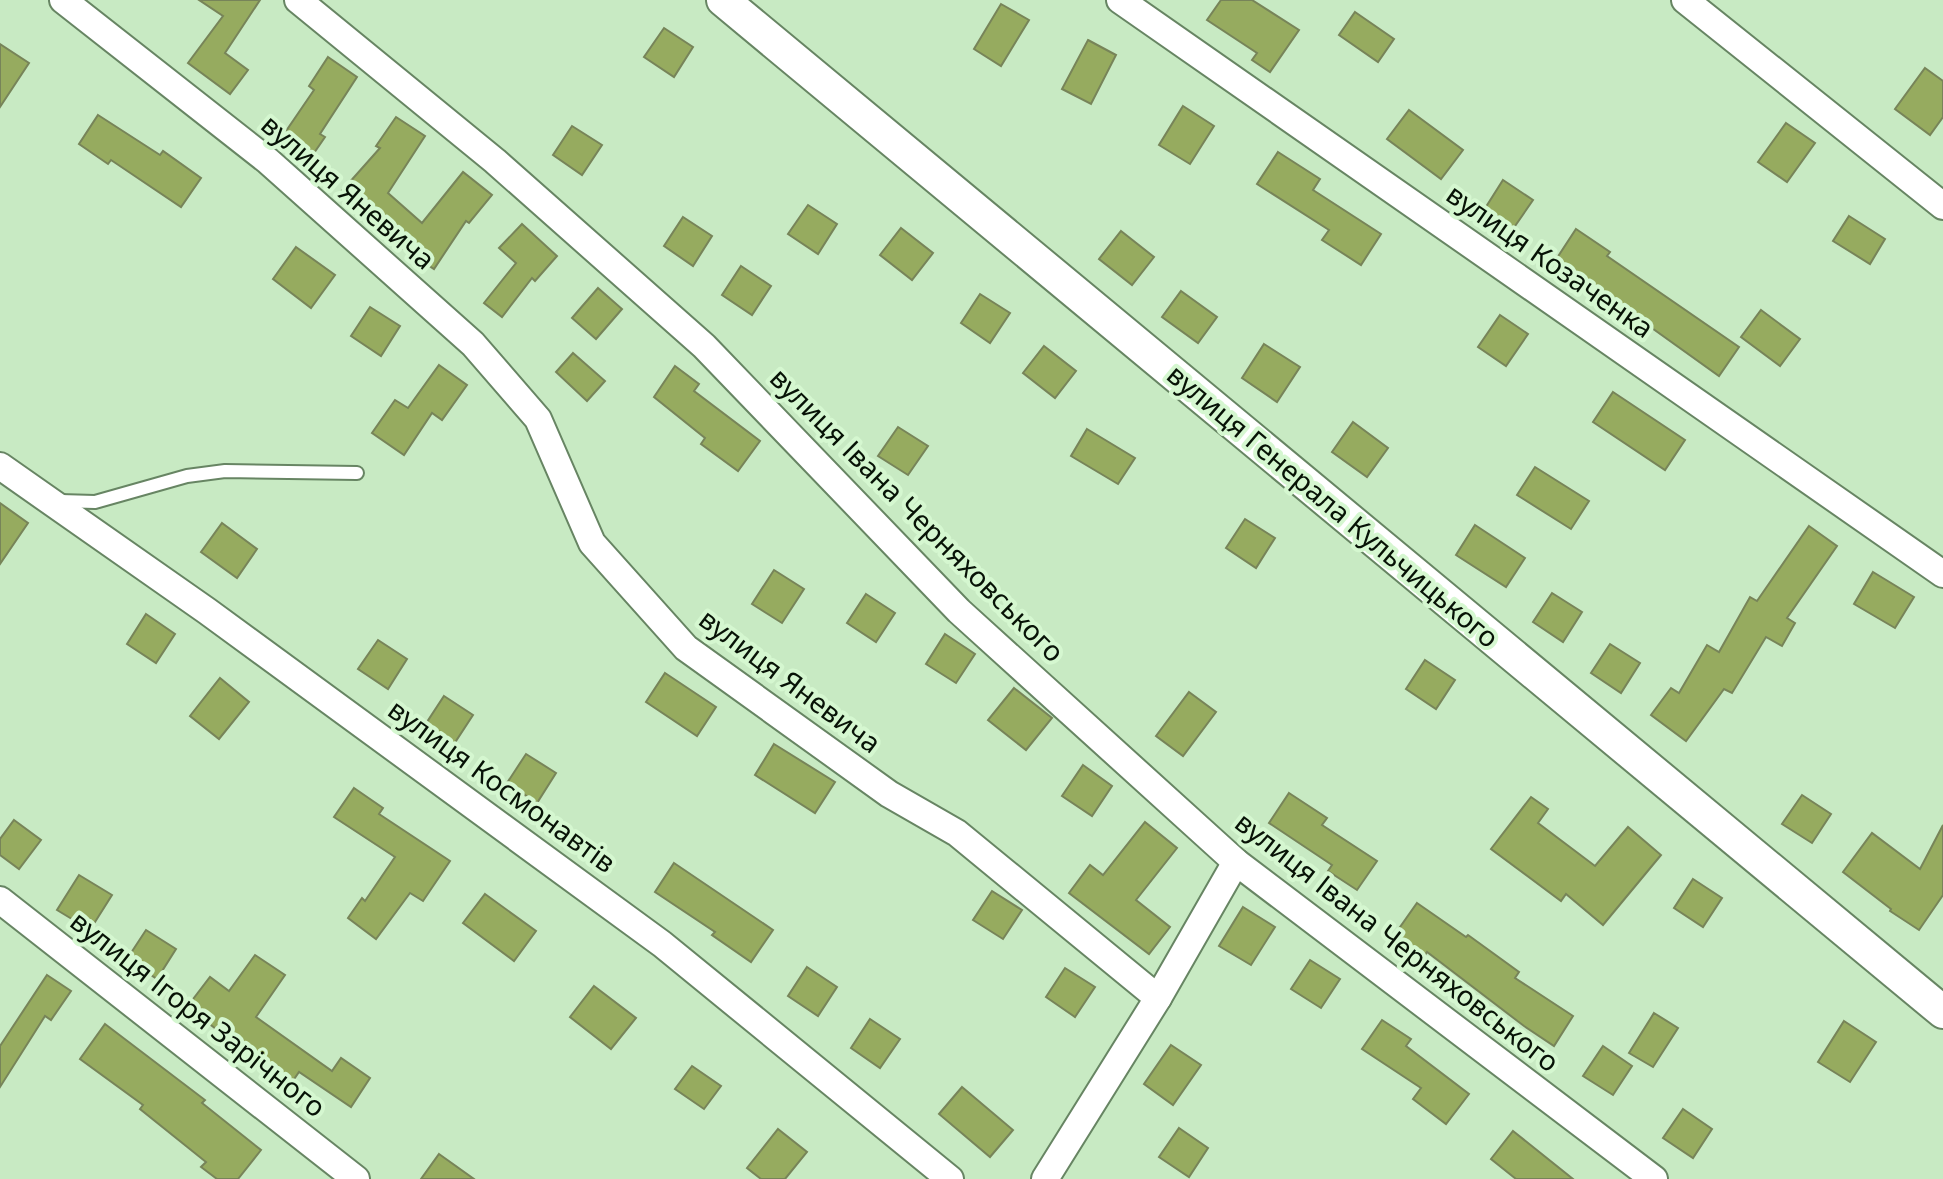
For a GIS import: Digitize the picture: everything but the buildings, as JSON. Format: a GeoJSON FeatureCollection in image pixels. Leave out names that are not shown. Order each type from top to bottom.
{"type":"FeatureCollection","features":[{"type":"Feature","properties":{"kind":"street","name":"вулиця Яневича"},"geometry":{"type":"LineString","coordinates":[[63,0],[268,161],[473,344],[538,419],[592,543],[686,648],[889,794],[957,833],[1158,998]]}},
{"type":"Feature","properties":{"kind":"street","name":"вулиця Івана Черняховського"},"geometry":{"type":"LineString","coordinates":[[298,0],[495,161],[704,346],[959,611],[1236,862],[1654,1179]]}},
{"type":"Feature","properties":{"kind":"street","name":"вулиця Генерала Кульчицького"},"geometry":{"type":"LineString","coordinates":[[723,0],[1943,1012]]}},
{"type":"Feature","properties":{"kind":"street","name":"вулиця Козаченка"},"geometry":{"type":"LineString","coordinates":[[1120,0],[1943,574]]}},
{"type":"Feature","properties":{"kind":"street"},"geometry":{"type":"LineString","coordinates":[[1685,0],[1943,206]]}},
{"type":"Feature","properties":{"kind":"street","name":"вулиця Космонавтів"},"geometry":{"type":"LineString","coordinates":[[0,466],[220,620],[651,935],[950,1179]]}},
{"type":"Feature","properties":{"kind":"street"},"geometry":{"type":"LineString","coordinates":[[1045,1179],[1158,998],[1236,862]]}},
{"type":"Feature","properties":{"kind":"street","name":"вулиця Ігоря Зарічного"},"geometry":{"type":"LineString","coordinates":[[0,900],[356,1179]]}},
{"type":"Feature","properties":{"kind":"lane"},"geometry":{"type":"LineString","coordinates":[[48,501],[95,502],[187,476],[225,471],[357,473]]}}]}
